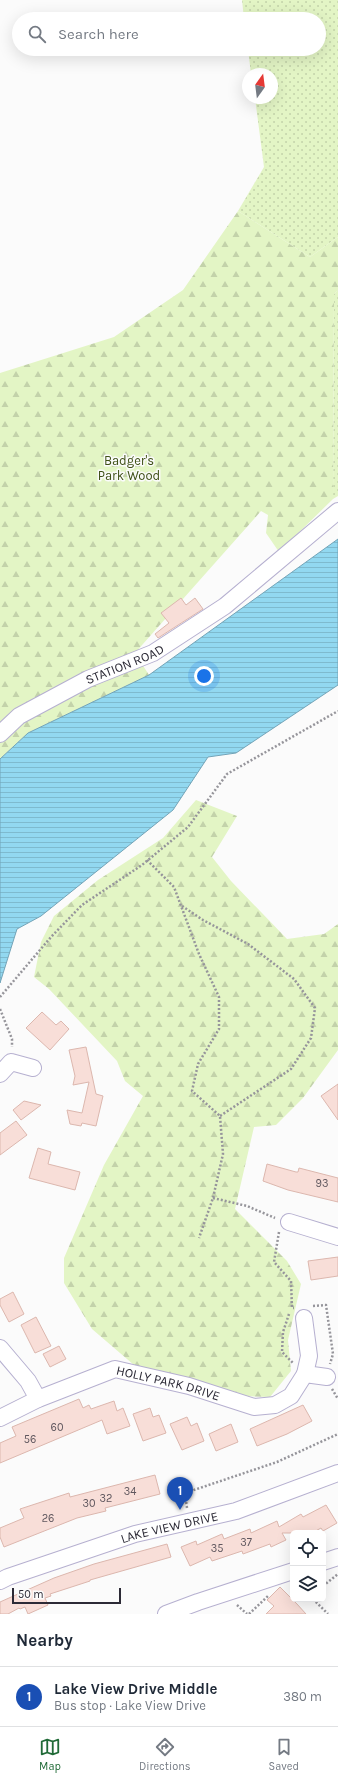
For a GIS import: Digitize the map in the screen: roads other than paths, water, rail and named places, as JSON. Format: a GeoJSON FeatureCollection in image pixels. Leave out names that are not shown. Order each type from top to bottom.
{"type":"FeatureCollection","features":[{"type":"Feature","properties":{"kind":"street","name":"STATION ROAD"},"geometry":{"type":"LineString","coordinates":[[0,734],[19,716],[88,680],[153,653],[225,606],[338,511]]}},
{"type":"Feature","properties":{"kind":"street"},"geometry":{"type":"LineString","coordinates":[[0,1074],[11,1062],[33,1068]]}},
{"type":"Feature","properties":{"kind":"street"},"geometry":{"type":"LineString","coordinates":[[285,1221],[338,1237]]}},
{"type":"Feature","properties":{"kind":"street","name":"HOLLY PARK DRIVE"},"geometry":{"type":"LineString","coordinates":[[0,1418],[38,1399],[115,1369],[189,1386],[254,1407],[275,1405],[291,1396],[305,1374],[309,1356],[302,1313]]}},
{"type":"Feature","properties":{"kind":"street"},"geometry":{"type":"LineString","coordinates":[[0,1348],[28,1381],[38,1399]]}},
{"type":"Feature","properties":{"kind":"street"},"geometry":{"type":"LineString","coordinates":[[305,1374],[327,1377]]}},
{"type":"Feature","properties":{"kind":"street","name":"LAKE VIEW DRIVE"},"geometry":{"type":"LineString","coordinates":[[0,1581],[135,1534],[236,1511],[338,1473]]}},
{"type":"Feature","properties":{"kind":"street"},"geometry":{"type":"LineString","coordinates":[[326,1561],[338,1557]]}},
{"type":"Feature","properties":{"kind":"street"},"geometry":{"type":"LineString","coordinates":[[166,1614],[290,1572]]}},
{"type":"Feature","properties":{"kind":"water"},"geometry":{"type":"Polygon","coordinates":[[[338,539],[338,685],[236,753],[208,757],[173,810],[41,916],[17,929],[0,983],[0,759],[28,733],[149,675],[338,539]]]}},
{"type":"Feature","properties":{"kind":"place","name":"Lake View Drive Middle"},"geometry":{"type":"Point","coordinates":[180,1510]}},
{"type":"Feature","properties":{"kind":"park label","name":"Badger's Park Wood"},"geometry":{"type":"Point","coordinates":[129,468]}}]}
